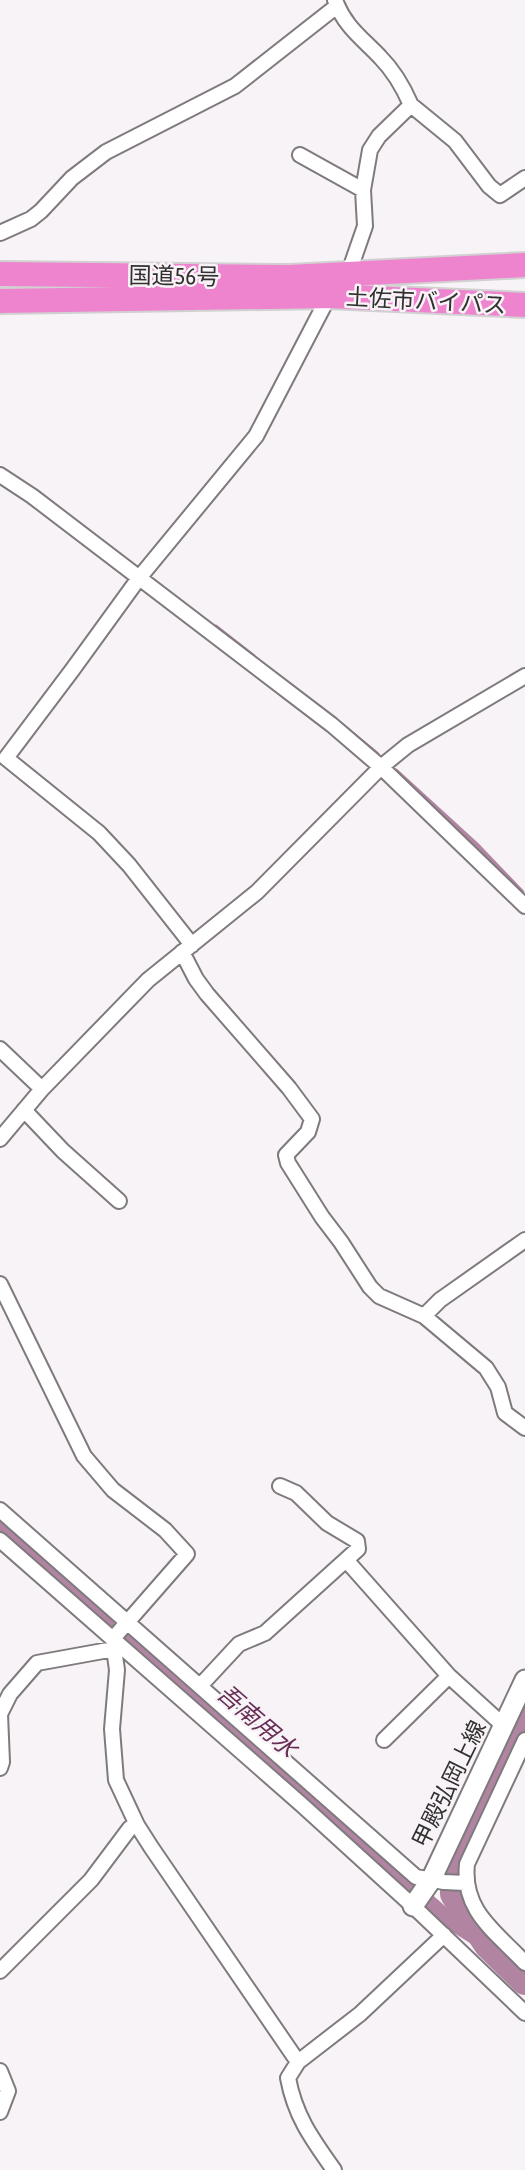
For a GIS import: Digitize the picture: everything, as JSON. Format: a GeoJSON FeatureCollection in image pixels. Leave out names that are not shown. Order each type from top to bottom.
{"type":"FeatureCollection","features":[{"type":"Feature","properties":{"kind":"highway","name":"土佐市バイパス"},"geometry":{"type":"LineString","coordinates":[[348,275],[525,265]]}},
{"type":"Feature","properties":{"kind":"highway","name":"国道56号"},"geometry":{"type":"LineString","coordinates":[[0,274],[289,277],[348,275]]}},
{"type":"Feature","properties":{"kind":"highway","name":"土佐市バイパス"},"geometry":{"type":"LineString","coordinates":[[328,296],[525,305]]}},
{"type":"Feature","properties":{"kind":"highway","name":"国道56号"},"geometry":{"type":"LineString","coordinates":[[0,301],[328,296]]}},
{"type":"Feature","properties":{"kind":"main road","name":"甲殿弘岡上線"},"geometry":{"type":"LineString","coordinates":[[425,1892],[515,1737],[525,1681]]}},
{"type":"Feature","properties":{"kind":"street"},"geometry":{"type":"LineString","coordinates":[[0,233],[31,219],[72,177],[106,152],[235,86],[336,3],[355,34],[381,58],[406,93],[411,105],[455,141],[489,186],[500,195],[525,178]]}},
{"type":"Feature","properties":{"kind":"street"},"geometry":{"type":"LineString","coordinates":[[411,105],[379,136],[370,150],[363,190],[365,226],[348,275],[328,296],[314,328],[256,436],[139,578],[74,669],[3,759],[99,833],[128,865],[187,948],[196,979],[206,994],[289,1088],[312,1119],[308,1132],[286,1155],[288,1163],[370,1287],[379,1296],[425,1315],[486,1368],[498,1387],[505,1413],[525,1428]]}},
{"type":"Feature","properties":{"kind":"street"},"geometry":{"type":"LineString","coordinates":[[300,155],[363,190]]}},
{"type":"Feature","properties":{"kind":"street"},"geometry":{"type":"LineString","coordinates":[[0,475],[32,496],[332,725],[381,767],[525,906]]}},
{"type":"Feature","properties":{"kind":"street"},"geometry":{"type":"LineString","coordinates":[[0,1139],[42,1089],[148,980],[257,892],[381,767],[408,745],[525,676]]}},
{"type":"Feature","properties":{"kind":"street"},"geometry":{"type":"LineString","coordinates":[[0,1049],[42,1089]]}},
{"type":"Feature","properties":{"kind":"street"},"geometry":{"type":"LineString","coordinates":[[24,1110],[119,1201]]}},
{"type":"Feature","properties":{"kind":"street"},"geometry":{"type":"LineString","coordinates":[[425,1315],[440,1300],[525,1240]]}},
{"type":"Feature","properties":{"kind":"street"},"geometry":{"type":"LineString","coordinates":[[0,1284],[84,1456],[113,1490],[165,1530],[187,1554],[119,1634],[37,1663],[10,1694],[0,1714],[0,1768]]}},
{"type":"Feature","properties":{"kind":"street"},"geometry":{"type":"LineString","coordinates":[[200,1686],[239,1644],[265,1633],[358,1549],[357,1541],[327,1523],[296,1493],[280,1486]]}},
{"type":"Feature","properties":{"kind":"street"},"geometry":{"type":"LineString","coordinates":[[0,1510],[119,1634],[200,1686],[416,1877],[444,1936],[525,2013]]}},
{"type":"Feature","properties":{"kind":"street"},"geometry":{"type":"LineString","coordinates":[[0,1540],[119,1634],[425,1892]]}},
{"type":"Feature","properties":{"kind":"street"},"geometry":{"type":"LineString","coordinates":[[347,1561],[449,1676],[515,1737],[462,1883],[479,1915],[525,1963]]}},
{"type":"Feature","properties":{"kind":"street"},"geometry":{"type":"LineString","coordinates":[[119,1634],[112,1729],[116,1780],[137,1825],[298,2062]]}},
{"type":"Feature","properties":{"kind":"street"},"geometry":{"type":"LineString","coordinates":[[384,1740],[449,1676]]}},
{"type":"Feature","properties":{"kind":"street"},"geometry":{"type":"LineString","coordinates":[[0,1971],[91,1880],[131,1828],[137,1825]]}},
{"type":"Feature","properties":{"kind":"street"},"geometry":{"type":"LineString","coordinates":[[425,1892],[462,1883]]}},
{"type":"Feature","properties":{"kind":"street"},"geometry":{"type":"LineString","coordinates":[[334,2170],[302,2124],[292,2100],[288,2078],[298,2062],[360,2014],[444,1936]]}},
{"type":"Feature","properties":{"kind":"street"},"geometry":{"type":"LineString","coordinates":[[0,2071],[8,2091],[0,2112]]}},
{"type":"Feature","properties":{"kind":"waterway"},"geometry":{"type":"LineString","coordinates":[[216,627],[253,656]]}},
{"type":"Feature","properties":{"kind":"waterway"},"geometry":{"type":"LineString","coordinates":[[343,726],[377,754]]}},
{"type":"Feature","properties":{"kind":"waterway"},"geometry":{"type":"LineString","coordinates":[[396,771],[478,846],[522,892]]}},
{"type":"Feature","properties":{"kind":"waterway","name":"吾南用水"},"geometry":{"type":"LineString","coordinates":[[0,1526],[450,1921],[488,1945]]}},
{"type":"Feature","properties":{"kind":"waterway"},"geometry":{"type":"LineString","coordinates":[[525,1713],[454,1861],[454,1894],[488,1945],[525,1981]]}}]}
